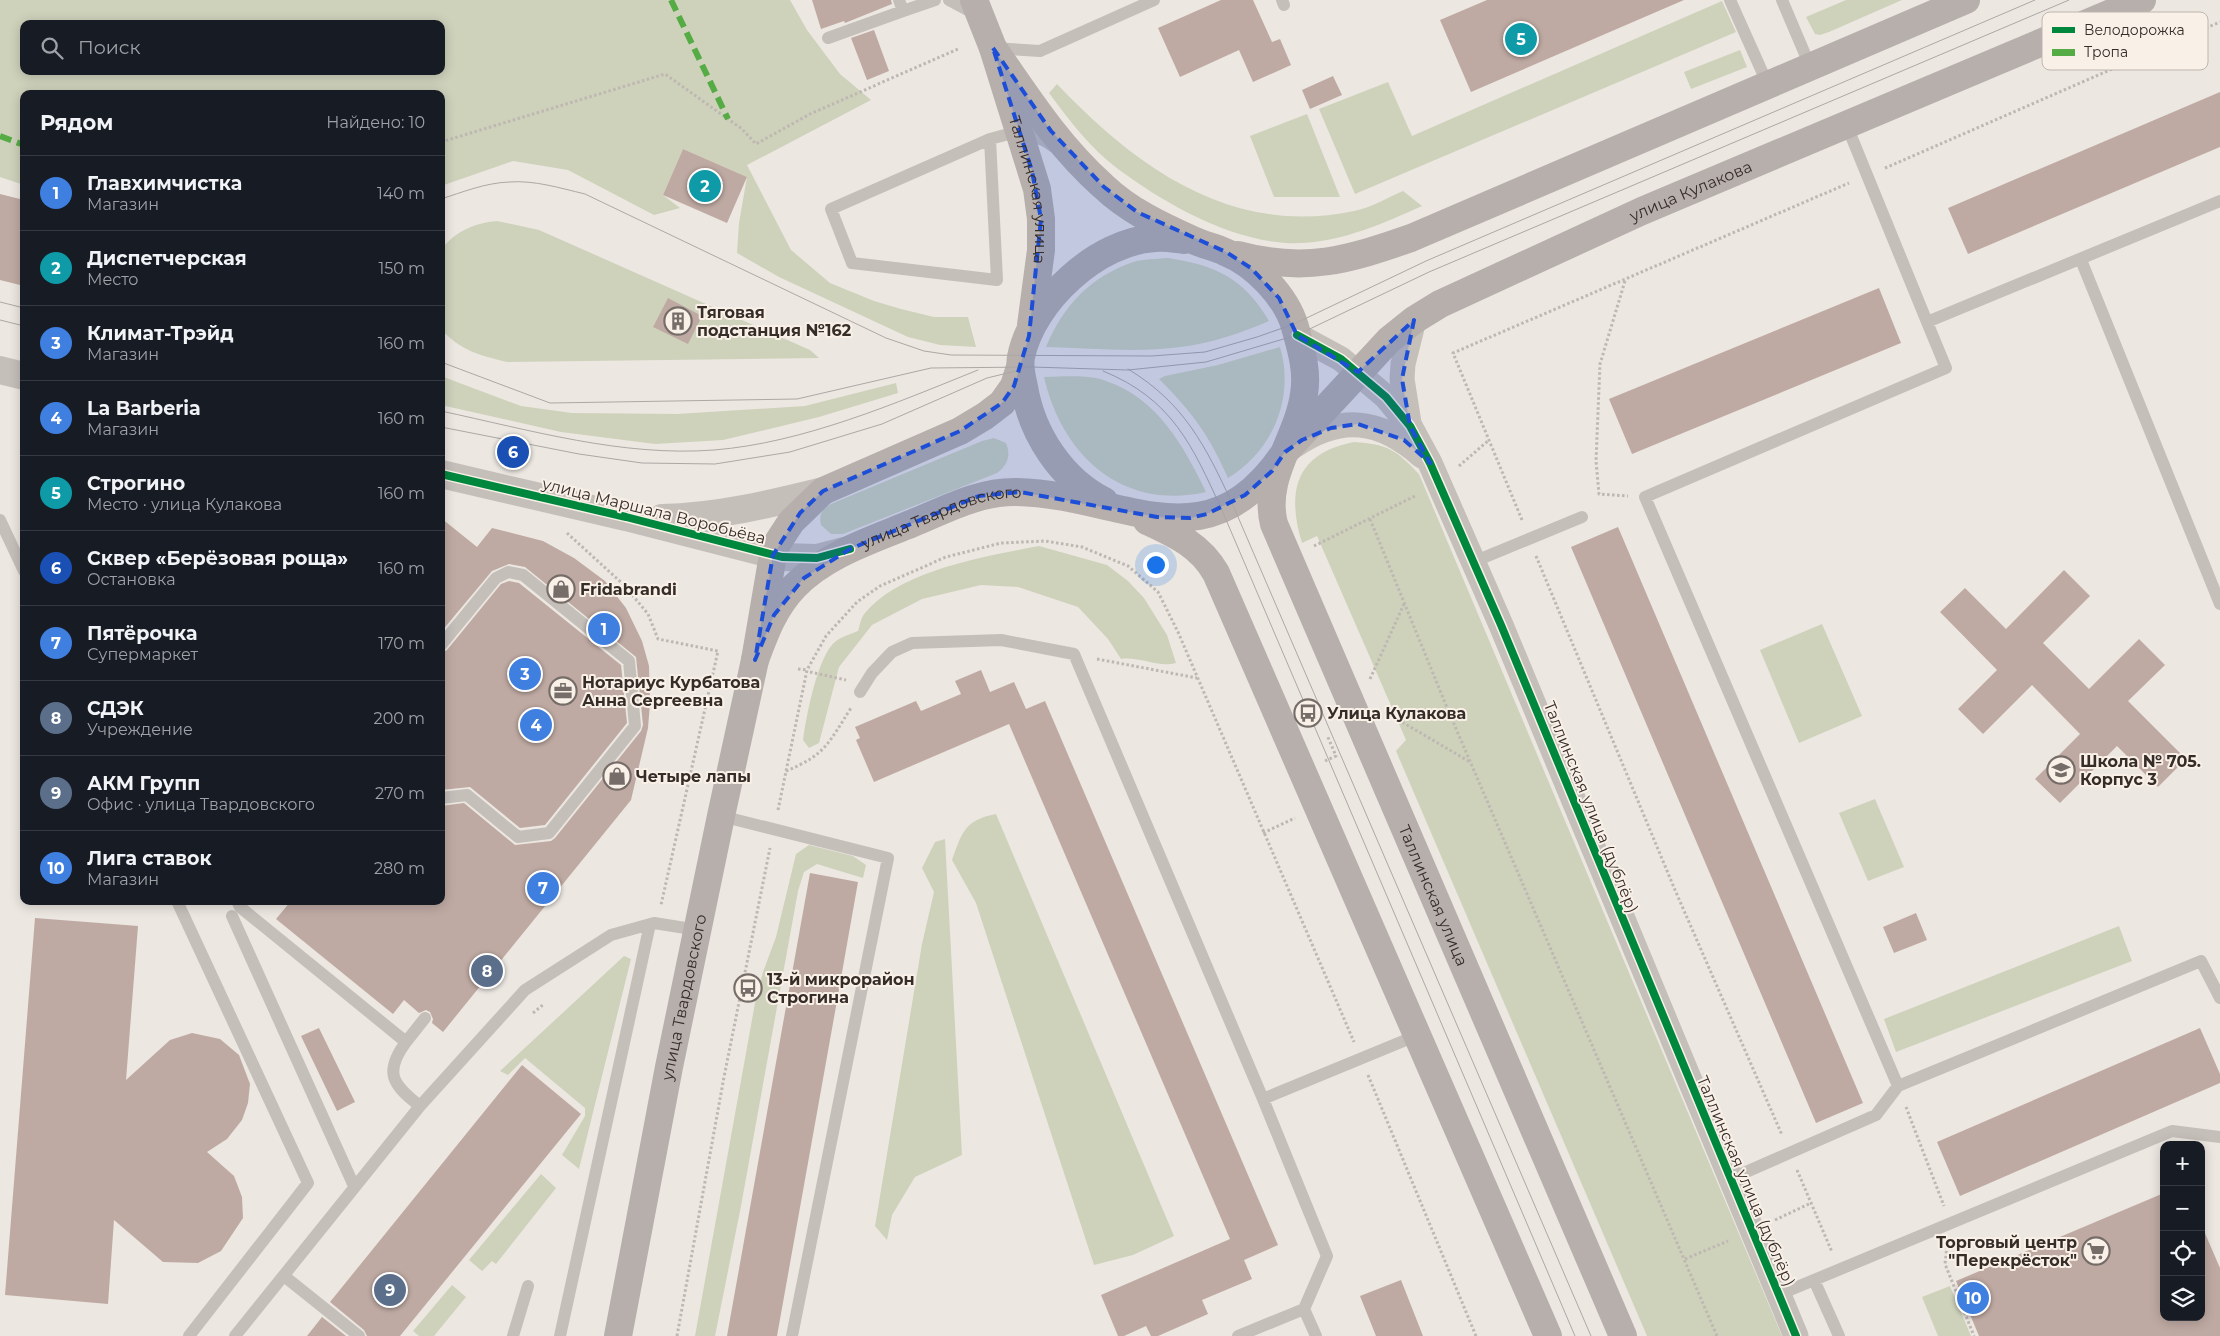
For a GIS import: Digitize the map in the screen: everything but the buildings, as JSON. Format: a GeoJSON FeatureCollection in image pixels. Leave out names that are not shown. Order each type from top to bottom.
{"type":"FeatureCollection","features":[{"type":"Feature","properties":{"kind":"main road"},"geometry":{"type":"LineString","coordinates":[[1226,252],[1262,262],[1288,265],[1330,262],[1368,253],[1411,238],[1966,0]]}},
{"type":"Feature","properties":{"kind":"main road","name":"улица Кулакова"},"geometry":{"type":"LineString","coordinates":[[2114,12],[2142,0]]}},
{"type":"Feature","properties":{"kind":"main road","name":"Таллинская улица"},"geometry":{"type":"LineString","coordinates":[[978,10],[993,48],[1037,189],[1041,218],[1041,250],[1029,336]]}},
{"type":"Feature","properties":{"kind":"main road","name":"улица Кулакова"},"geometry":{"type":"LineString","coordinates":[[1285,452],[1389,340],[1414,320],[1440,304],[1633,216],[2042,43]]}},
{"type":"Feature","properties":{"kind":"main road","name":"Таллинская улица"},"geometry":{"type":"LineString","coordinates":[[993,48],[1051,131],[1081,166],[1104,187],[1137,212],[1194,241],[1226,252],[1251,268],[1272,288],[1285,307],[1297,335],[1304,362],[1304,394],[1296,426],[1278,468],[1271,497],[1271,514],[1278,538],[1623,1336]]}},
{"type":"Feature","properties":{"kind":"main road","name":"Таллинская улица"},"geometry":{"type":"LineString","coordinates":[[1194,241],[1155,238],[1127,244],[1095,260],[1062,285],[1044,308],[1029,336],[1022,355],[1020,367],[1026,399],[1035,425],[1049,451],[1068,475],[1091,494],[1188,542],[1205,557],[1216,572],[1548,1336]]}},
{"type":"Feature","properties":{"kind":"main road","name":"улица Твардовского"},"geometry":{"type":"LineString","coordinates":[[618,1336],[721,816],[756,660],[773,554],[778,542],[791,522],[823,491],[960,431],[985,416],[1002,403],[1014,386],[1020,367]]}},
{"type":"Feature","properties":{"kind":"main road","name":"Таллинская улица"},"geometry":{"type":"LineString","coordinates":[[1124,511],[1174,519],[1207,514],[1232,503],[1250,491],[1272,471],[1285,452]]}},
{"type":"Feature","properties":{"kind":"main road","name":"улица Твардовского"},"geometry":{"type":"LineString","coordinates":[[756,660],[769,624],[789,593],[804,578],[827,561],[850,549],[970,499],[998,492],[1020,492],[1045,494],[1124,511]]}},
{"type":"Feature","properties":{"kind":"street","name":"Таллинская улица (дублёр)"},"geometry":{"type":"LineString","coordinates":[[1410,426],[1402,380],[1403,364],[1414,320]]}},
{"type":"Feature","properties":{"kind":"street","name":"Таллинская улица (дублёр)"},"geometry":{"type":"LineString","coordinates":[[1297,335],[1341,359],[1386,397],[1410,426],[1430,463],[1796,1336]]}},
{"type":"Feature","properties":{"kind":"street"},"geometry":{"type":"LineString","coordinates":[[0,370],[20,375]]}},
{"type":"Feature","properties":{"kind":"street","name":"Таллинская улица (дублёр)"},"geometry":{"type":"LineString","coordinates":[[1285,452],[1302,440],[1331,428],[1358,424],[1382,430],[1404,440],[1430,463]]}},
{"type":"Feature","properties":{"kind":"street","name":"улица Маршала Воробьёва"},"geometry":{"type":"LineString","coordinates":[[445,475],[791,558],[817,558],[850,549]]}},
{"type":"Feature","properties":{"kind":"street","name":"улица Маршала Воробьёва"},"geometry":{"type":"LineString","coordinates":[[626,517],[704,516],[761,506],[823,491]]}},
{"type":"Feature","properties":{"kind":"lane"},"geometry":{"type":"LineString","coordinates":[[828,38],[901,6],[935,0]]}},
{"type":"Feature","properties":{"kind":"lane"},"geometry":{"type":"LineString","coordinates":[[950,0],[971,10],[978,10]]}},
{"type":"Feature","properties":{"kind":"lane"},"geometry":{"type":"LineString","coordinates":[[993,48],[1040,51],[1154,0]]}},
{"type":"Feature","properties":{"kind":"lane"},"geometry":{"type":"LineString","coordinates":[[1730,0],[1768,85]]}},
{"type":"Feature","properties":{"kind":"lane"},"geometry":{"type":"LineString","coordinates":[[1782,0],[1810,66]]}},
{"type":"Feature","properties":{"kind":"lane"},"geometry":{"type":"LineString","coordinates":[[1848,126],[1946,368],[1645,497],[1898,1086]]}},
{"type":"Feature","properties":{"kind":"lane"},"geometry":{"type":"LineString","coordinates":[[990,139],[997,280],[852,263],[831,209],[990,139],[1020,131],[1045,141],[1081,166]]}},
{"type":"Feature","properties":{"kind":"lane"},"geometry":{"type":"LineString","coordinates":[[1927,322],[2220,201]]}},
{"type":"Feature","properties":{"kind":"lane"},"geometry":{"type":"LineString","coordinates":[[2080,260],[2220,604]]}},
{"type":"Feature","properties":{"kind":"lane"},"geometry":{"type":"LineString","coordinates":[[1473,562],[1582,517]]}},
{"type":"Feature","properties":{"kind":"lane"},"geometry":{"type":"LineString","coordinates":[[0,520],[20,562]]}},
{"type":"Feature","properties":{"kind":"lane"},"geometry":{"type":"LineString","coordinates":[[445,640],[496,578],[508,572],[523,575],[628,661],[635,726],[549,833],[518,837],[467,795],[445,798]]}},
{"type":"Feature","properties":{"kind":"lane"},"geometry":{"type":"LineString","coordinates":[[860,692],[872,673],[892,652],[912,644],[1001,640],[1074,654],[1263,1099],[1327,1256],[1304,1309],[1238,1336]]}},
{"type":"Feature","properties":{"kind":"lane"},"geometry":{"type":"LineString","coordinates":[[721,816],[888,858],[792,1336]]}},
{"type":"Feature","properties":{"kind":"lane"},"geometry":{"type":"LineString","coordinates":[[179,905],[308,1184],[189,1336]]}},
{"type":"Feature","properties":{"kind":"lane"},"geometry":{"type":"LineString","coordinates":[[239,905],[406,1042]]}},
{"type":"Feature","properties":{"kind":"lane"},"geometry":{"type":"LineString","coordinates":[[232,916],[354,1186]]}},
{"type":"Feature","properties":{"kind":"lane"},"geometry":{"type":"LineString","coordinates":[[235,1336],[420,1106],[525,990],[606,938],[657,923],[698,930]]}},
{"type":"Feature","properties":{"kind":"lane"},"geometry":{"type":"LineString","coordinates":[[560,1336],[650,924]]}},
{"type":"Feature","properties":{"kind":"lane"},"geometry":{"type":"LineString","coordinates":[[1730,1179],[1876,1115],[1898,1086],[2201,961],[2220,998]]}},
{"type":"Feature","properties":{"kind":"lane"},"geometry":{"type":"LineString","coordinates":[[420,1106],[398,1088],[392,1073],[398,1053],[425,1018]]}},
{"type":"Feature","properties":{"kind":"lane"},"geometry":{"type":"LineString","coordinates":[[1263,1099],[1418,1035]]}},
{"type":"Feature","properties":{"kind":"lane"},"geometry":{"type":"LineString","coordinates":[[1778,1295],[2172,1130],[2220,1137]]}},
{"type":"Feature","properties":{"kind":"lane"},"geometry":{"type":"LineString","coordinates":[[284,1276],[359,1336]]}},
{"type":"Feature","properties":{"kind":"lane"},"geometry":{"type":"LineString","coordinates":[[1814,1280],[1839,1336]]}},
{"type":"Feature","properties":{"kind":"lane"},"geometry":{"type":"LineString","coordinates":[[513,1336],[528,1286]]}},
{"type":"Feature","properties":{"kind":"lane"},"geometry":{"type":"LineString","coordinates":[[1304,1309],[1316,1336]]}},
{"type":"Feature","properties":{"kind":"path"},"geometry":{"type":"LineString","coordinates":[[2208,27],[2220,22]]}},
{"type":"Feature","properties":{"kind":"path"},"geometry":{"type":"LineString","coordinates":[[445,141],[665,74],[742,129],[756,144],[810,114],[958,49]]}},
{"type":"Feature","properties":{"kind":"path"},"geometry":{"type":"LineString","coordinates":[[1840,1269],[1675,890],[1529,540],[1454,353],[2109,70]]}},
{"type":"Feature","properties":{"kind":"path"},"geometry":{"type":"LineString","coordinates":[[1626,280],[1600,364],[1596,461],[1599,494],[1645,497]]}},
{"type":"Feature","properties":{"kind":"path"},"geometry":{"type":"LineString","coordinates":[[1317,553],[1314,544],[1370,518],[1471,763],[1717,1336]]}},
{"type":"Feature","properties":{"kind":"path"},"geometry":{"type":"LineString","coordinates":[[564,530],[630,592],[648,614],[658,639],[718,651],[661,906]]}},
{"type":"Feature","properties":{"kind":"path"},"geometry":{"type":"LineString","coordinates":[[677,1336],[724,1077],[808,671],[826,636],[857,602],[880,586],[946,557],[1001,543],[1045,541],[1082,548],[1128,566],[1158,592],[1361,1059],[1476,1336]]}},
{"type":"Feature","properties":{"kind":"path"},"geometry":{"type":"LineString","coordinates":[[1370,679],[1405,603]]}},
{"type":"Feature","properties":{"kind":"path"},"geometry":{"type":"LineString","coordinates":[[1074,654],[1197,678]]}},
{"type":"Feature","properties":{"kind":"path"},"geometry":{"type":"LineString","coordinates":[[798,669],[842,680]]}},
{"type":"Feature","properties":{"kind":"path"},"geometry":{"type":"LineString","coordinates":[[1367,671],[1373,687]]}},
{"type":"Feature","properties":{"kind":"path"},"geometry":{"type":"LineString","coordinates":[[786,772],[808,763],[818,756],[834,735],[860,692]]}},
{"type":"Feature","properties":{"kind":"path"},"geometry":{"type":"LineString","coordinates":[[1383,711],[1471,763]]}},
{"type":"Feature","properties":{"kind":"path"},"geometry":{"type":"LineString","coordinates":[[1264,833],[1298,817]]}},
{"type":"Feature","properties":{"kind":"path"},"geometry":{"type":"LineString","coordinates":[[532,1014],[546,1002]]}},
{"type":"Feature","properties":{"kind":"path"},"geometry":{"type":"LineString","coordinates":[[1898,1086],[1951,1223],[1945,1264],[1974,1336]]}},
{"type":"Feature","properties":{"kind":"highlighted area"},"geometry":{"type":"Polygon","coordinates":[[[993,48],[1051,131],[1104,187],[1137,212],[1226,252],[1251,268],[1279,298],[1297,335],[1358,372],[1414,320],[1402,379],[1410,426],[1430,463],[1404,440],[1358,424],[1331,428],[1302,440],[1285,452],[1272,471],[1245,495],[1207,514],[1190,518],[1157,517],[1020,492],[979,496],[850,549],[804,578],[774,615],[755,660],[773,555],[800,513],[823,491],[960,431],[1002,403],[1014,386],[1029,336],[1041,219],[1032,171],[993,48]]]}},
{"type":"Feature","properties":{"kind":"green space"},"geometry":{"type":"Polygon","coordinates":[[[0,0],[790,0],[807,30],[840,74],[871,100],[747,165],[791,250],[830,283],[874,301],[934,317],[968,317],[976,347],[940,345],[908,337],[779,277],[737,253],[739,223],[747,177],[683,149],[663,195],[680,208],[654,215],[568,170],[513,161],[445,185],[445,90],[20,90],[20,184],[0,177],[0,0]]]}},
{"type":"Feature","properties":{"kind":"green space"},"geometry":{"type":"Polygon","coordinates":[[[1846,0],[1902,0],[1829,32],[1820,35],[1815,34],[1806,17],[1846,0]]]}},
{"type":"Feature","properties":{"kind":"green space"},"geometry":{"type":"Polygon","coordinates":[[[1722,1],[1736,32],[1355,194],[1319,109],[1388,82],[1412,136],[1722,1]]]}},
{"type":"Feature","properties":{"kind":"green space"},"geometry":{"type":"Polygon","coordinates":[[[1740,50],[1747,67],[1691,89],[1684,72],[1740,50]]]}},
{"type":"Feature","properties":{"kind":"green space"},"geometry":{"type":"Polygon","coordinates":[[[1057,84],[1120,143],[1154,168],[1190,189],[1228,204],[1267,214],[1309,216],[1360,210],[1403,191],[1422,206],[1364,230],[1318,242],[1278,242],[1229,231],[1159,197],[1108,161],[1081,134],[1049,93],[1057,84]]]}},
{"type":"Feature","properties":{"kind":"green space"},"geometry":{"type":"Polygon","coordinates":[[[1307,114],[1340,197],[1274,197],[1250,136],[1307,114]]]}},
{"type":"Feature","properties":{"kind":"green space"},"geometry":{"type":"Polygon","coordinates":[[[497,221],[539,230],[810,350],[819,358],[507,362],[471,351],[445,333],[445,245],[459,233],[481,224],[497,221]]]}},
{"type":"Feature","properties":{"kind":"green space"},"geometry":{"type":"Polygon","coordinates":[[[1168,258],[1200,265],[1227,276],[1249,294],[1269,321],[1248,330],[1204,343],[1164,349],[1131,350],[1046,347],[1053,332],[1070,306],[1091,285],[1118,268],[1133,262],[1168,258]]]}},
{"type":"Feature","properties":{"kind":"green space"},"geometry":{"type":"Polygon","coordinates":[[[1280,347],[1285,385],[1276,421],[1268,438],[1257,453],[1244,467],[1228,478],[1214,449],[1199,425],[1159,379],[1165,376],[1218,365],[1280,347]]]}},
{"type":"Feature","properties":{"kind":"green space"},"geometry":{"type":"Polygon","coordinates":[[[1044,377],[1091,377],[1124,389],[1140,399],[1154,411],[1178,441],[1206,492],[1176,496],[1148,493],[1123,485],[1101,471],[1081,453],[1065,431],[1053,405],[1044,377]]]}},
{"type":"Feature","properties":{"kind":"green space"},"geometry":{"type":"Polygon","coordinates":[[[445,378],[521,406],[572,413],[677,414],[805,406],[896,383],[898,393],[819,417],[723,440],[655,444],[561,432],[445,406],[445,378]]]}},
{"type":"Feature","properties":{"kind":"green space"},"geometry":{"type":"Polygon","coordinates":[[[994,438],[1006,443],[1008,452],[1008,460],[997,473],[843,534],[831,534],[821,525],[820,518],[822,512],[831,504],[982,441],[994,438]]]}},
{"type":"Feature","properties":{"kind":"green space"},"geometry":{"type":"Polygon","coordinates":[[[1354,442],[1375,444],[1391,450],[1404,459],[1419,474],[1782,1336],[1647,1336],[1396,751],[1406,740],[1317,536],[1302,543],[1295,507],[1296,491],[1300,477],[1308,465],[1319,455],[1334,447],[1354,442]]]}},
{"type":"Feature","properties":{"kind":"green space"},"geometry":{"type":"Polygon","coordinates":[[[1039,546],[1107,565],[1128,581],[1144,598],[1167,635],[1176,663],[1162,664],[1135,659],[1121,659],[1108,639],[1078,607],[1018,587],[981,585],[922,599],[872,625],[839,667],[819,743],[809,748],[803,740],[810,702],[818,672],[824,659],[836,641],[858,631],[864,615],[880,598],[900,586],[946,567],[970,560],[1039,546]]]}},
{"type":"Feature","properties":{"kind":"green space"},"geometry":{"type":"Polygon","coordinates":[[[1822,624],[1862,716],[1799,743],[1760,650],[1822,624]]]}},
{"type":"Feature","properties":{"kind":"green space"},"geometry":{"type":"Polygon","coordinates":[[[1875,799],[1904,867],[1868,881],[1839,813],[1875,799]]]}},
{"type":"Feature","properties":{"kind":"green space"},"geometry":{"type":"Polygon","coordinates":[[[996,814],[1174,1236],[1133,1255],[1094,1265],[976,903],[952,860],[966,829],[977,820],[996,814]]]}},
{"type":"Feature","properties":{"kind":"green space"},"geometry":{"type":"Polygon","coordinates":[[[945,839],[962,1155],[915,1177],[892,1215],[887,1240],[875,1226],[922,944],[934,892],[922,868],[935,842],[945,839]]]}},
{"type":"Feature","properties":{"kind":"green space"},"geometry":{"type":"Polygon","coordinates":[[[809,845],[853,856],[866,865],[863,878],[817,864],[804,872],[798,891],[741,1206],[715,1336],[695,1336],[755,1003],[763,972],[776,937],[796,854],[809,845]]]}},
{"type":"Feature","properties":{"kind":"green space"},"geometry":{"type":"Polygon","coordinates":[[[2119,926],[2132,961],[1896,1052],[1884,1019],[2119,926]]]}},
{"type":"Feature","properties":{"kind":"green space"},"geometry":{"type":"Polygon","coordinates":[[[624,956],[631,959],[579,1169],[562,1155],[585,1116],[585,1108],[525,1058],[508,1075],[500,1071],[624,956]]]}},
{"type":"Feature","properties":{"kind":"green space"},"geometry":{"type":"Polygon","coordinates":[[[541,1174],[556,1188],[496,1264],[492,1261],[482,1271],[469,1260],[541,1174]]]}},
{"type":"Feature","properties":{"kind":"green space"},"geometry":{"type":"Polygon","coordinates":[[[452,1285],[466,1297],[434,1336],[419,1336],[413,1331],[452,1285]]]}},
{"type":"Feature","properties":{"kind":"green space"},"geometry":{"type":"Polygon","coordinates":[[[1950,1286],[1971,1336],[1938,1336],[1922,1297],[1950,1286]]]}},
{"type":"Feature","properties":{"kind":"tram line"},"geometry":{"type":"LineString","coordinates":[[445,198],[483,186],[509,182],[537,183],[585,194],[886,338],[924,351],[951,355],[1152,356],[1205,352],[1294,324],[1426,261],[2035,0]]}},
{"type":"Feature","properties":{"kind":"tram line"},"geometry":{"type":"LineString","coordinates":[[445,364],[550,403],[797,399],[931,368],[1032,367],[1128,370],[1206,362],[1297,335],[1429,272],[2069,0]]}},
{"type":"Feature","properties":{"kind":"tram line"},"geometry":{"type":"LineString","coordinates":[[0,302],[20,307]]}},
{"type":"Feature","properties":{"kind":"tram line"},"geometry":{"type":"LineString","coordinates":[[0,320],[20,325]]}},
{"type":"Feature","properties":{"kind":"tram line"},"geometry":{"type":"LineString","coordinates":[[1128,369],[1164,396],[1178,411],[1202,444],[1222,482],[1591,1336]]}},
{"type":"Feature","properties":{"kind":"tram line"},"geometry":{"type":"LineString","coordinates":[[445,412],[542,434],[611,446],[645,450],[714,450],[748,446],[781,439],[849,420],[978,370]]}},
{"type":"Feature","properties":{"kind":"tram line"},"geometry":{"type":"LineString","coordinates":[[445,428],[579,454],[642,463],[715,464],[790,452],[882,424],[987,378],[1016,371]]}},
{"type":"Feature","properties":{"kind":"tram line"},"geometry":{"type":"LineString","coordinates":[[1103,371],[1127,382],[1163,410],[1177,426],[1200,464],[1221,508],[1575,1336]]}},
{"type":"Feature","properties":{"kind":"marked path"},"geometry":{"type":"LineString","coordinates":[[671,0],[728,119]]}},
{"type":"Feature","properties":{"kind":"marked path"},"geometry":{"type":"LineString","coordinates":[[0,136],[20,144]]}},
{"type":"Feature","properties":{"kind":"cycle path"},"geometry":{"type":"LineString","coordinates":[[1297,335],[1341,359],[1386,397],[1410,426],[1430,463],[1501,625],[1796,1336]]}},
{"type":"Feature","properties":{"kind":"cycle path"},"geometry":{"type":"LineString","coordinates":[[445,475],[626,517],[782,557],[817,558],[850,549]]}},
{"type":"Feature","properties":{"kind":"place","name":"Строгино"},"geometry":{"type":"Point","coordinates":[1521,39]}},
{"type":"Feature","properties":{"kind":"place","name":"Диспетчерская"},"geometry":{"type":"Point","coordinates":[705,186]}},
{"type":"Feature","properties":{"kind":"place","name":"Тяговая подстанция №162"},"geometry":{"type":"Point","coordinates":[678,321]}},
{"type":"Feature","properties":{"kind":"place","name":"Сквер «Берёзовая роща»"},"geometry":{"type":"Point","coordinates":[513,452]}},
{"type":"Feature","properties":{"kind":"place","name":"Fridabrandi"},"geometry":{"type":"Point","coordinates":[561,589]}},
{"type":"Feature","properties":{"kind":"place","name":"Главхимчистка"},"geometry":{"type":"Point","coordinates":[604,629]}},
{"type":"Feature","properties":{"kind":"place","name":"Климат-Трэйд"},"geometry":{"type":"Point","coordinates":[525,674]}},
{"type":"Feature","properties":{"kind":"place","name":"Нотариус Курбатова Анна Сергеевна"},"geometry":{"type":"Point","coordinates":[563,691]}},
{"type":"Feature","properties":{"kind":"place","name":"Улица Кулакова"},"geometry":{"type":"Point","coordinates":[1308,713]}},
{"type":"Feature","properties":{"kind":"place","name":"La Barberia"},"geometry":{"type":"Point","coordinates":[536,725]}},
{"type":"Feature","properties":{"kind":"place","name":"Школа № 705. Корпус 3"},"geometry":{"type":"Point","coordinates":[2061,770]}},
{"type":"Feature","properties":{"kind":"place","name":"Четыре лапы"},"geometry":{"type":"Point","coordinates":[617,776]}},
{"type":"Feature","properties":{"kind":"place","name":"Пятёрочка"},"geometry":{"type":"Point","coordinates":[543,888]}},
{"type":"Feature","properties":{"kind":"place","name":"СДЭК"},"geometry":{"type":"Point","coordinates":[487,971]}},
{"type":"Feature","properties":{"kind":"place","name":"13-й микрорайон Строгина"},"geometry":{"type":"Point","coordinates":[748,988]}},
{"type":"Feature","properties":{"kind":"place","name":"Торговый центр \"Перекрёсток\""},"geometry":{"type":"Point","coordinates":[2096,1251]}},
{"type":"Feature","properties":{"kind":"place","name":"АКМ Групп"},"geometry":{"type":"Point","coordinates":[390,1290]}},
{"type":"Feature","properties":{"kind":"place","name":"Лига ставок"},"geometry":{"type":"Point","coordinates":[1973,1298]}}]}
